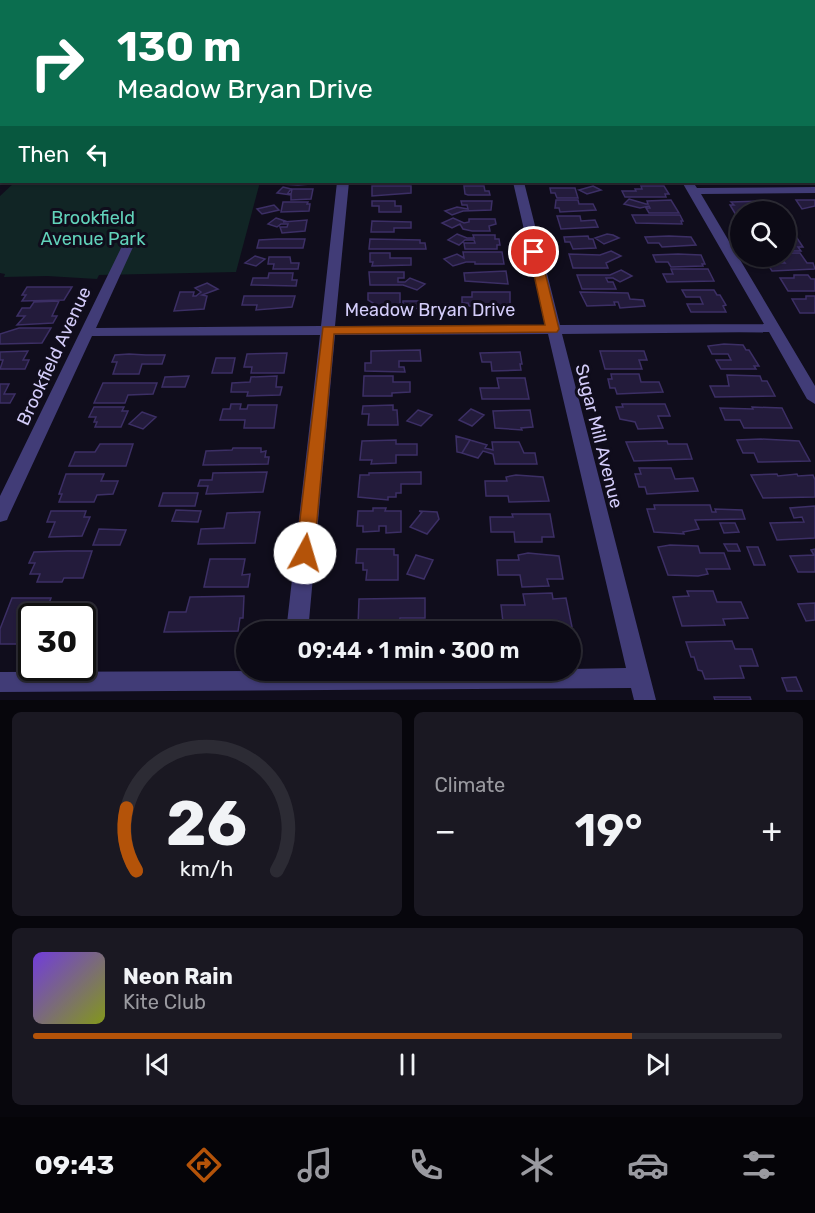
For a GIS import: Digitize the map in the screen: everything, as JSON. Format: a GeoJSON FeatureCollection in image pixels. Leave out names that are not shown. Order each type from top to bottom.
{"type":"FeatureCollection","features":[{"type":"Feature","properties":{"kind":"street"},"geometry":{"type":"LineString","coordinates":[[298,621],[343,183]]}},
{"type":"Feature","properties":{"kind":"street","name":"Sugar Mill Avenue"},"geometry":{"type":"LineString","coordinates":[[518,183],[642,689]]}},
{"type":"Feature","properties":{"kind":"street"},"geometry":{"type":"LineString","coordinates":[[691,186],[815,190]]}},
{"type":"Feature","properties":{"kind":"street"},"geometry":{"type":"LineString","coordinates":[[691,186],[815,399]]}},
{"type":"Feature","properties":{"kind":"street","name":"Brookfield Avenue"},"geometry":{"type":"LineString","coordinates":[[0,515],[128,245]]}},
{"type":"Feature","properties":{"kind":"street","name":"Meadow Bryan Drive"},"geometry":{"type":"LineString","coordinates":[[86,332],[773,328]]}},
{"type":"Feature","properties":{"kind":"street"},"geometry":{"type":"LineString","coordinates":[[0,682],[236,676]]}},
{"type":"Feature","properties":{"kind":"street"},"geometry":{"type":"LineString","coordinates":[[442,681],[642,689]]}},
{"type":"Feature","properties":{"kind":"green space","name":"Brookfield Avenue Park"},"geometry":{"type":"Polygon","coordinates":[[[14,183],[260,183],[236,272],[99,275],[97,279],[47,276],[4,277],[5,274],[0,273],[0,196],[14,183]]]}},
{"type":"Feature","properties":{"kind":"building"},"geometry":{"type":"Polygon","coordinates":[[[282,183],[312,183],[298,185],[282,183]]]}},
{"type":"Feature","properties":{"kind":"building"},"geometry":{"type":"Polygon","coordinates":[[[372,186],[411,186],[411,193],[372,196],[372,186]]]}},
{"type":"Feature","properties":{"kind":"building"},"geometry":{"type":"Polygon","coordinates":[[[464,186],[484,186],[485,191],[489,191],[490,195],[465,194],[464,186]]]}},
{"type":"Feature","properties":{"kind":"building"},"geometry":{"type":"Polygon","coordinates":[[[593,186],[601,190],[587,194],[579,190],[593,186]]]}},
{"type":"Feature","properties":{"kind":"building"},"geometry":{"type":"Polygon","coordinates":[[[641,186],[664,186],[669,194],[665,194],[666,197],[625,197],[622,191],[636,191],[635,189],[642,189],[641,186]]]}},
{"type":"Feature","properties":{"kind":"building"},"geometry":{"type":"Polygon","coordinates":[[[283,187],[291,189],[288,193],[291,194],[292,189],[313,189],[311,199],[291,200],[291,195],[277,193],[283,187]]]}},
{"type":"Feature","properties":{"kind":"building"},"geometry":{"type":"Polygon","coordinates":[[[550,188],[575,188],[578,198],[557,198],[555,193],[551,193],[550,188]]]}},
{"type":"Feature","properties":{"kind":"building"},"geometry":{"type":"Polygon","coordinates":[[[629,199],[646,204],[648,204],[647,201],[671,200],[679,213],[649,213],[646,208],[650,208],[649,206],[640,208],[624,204],[629,199]]]}},
{"type":"Feature","properties":{"kind":"building"},"geometry":{"type":"Polygon","coordinates":[[[556,200],[578,200],[579,204],[593,204],[596,210],[560,212],[559,208],[555,208],[556,200]]]}},
{"type":"Feature","properties":{"kind":"building"},"geometry":{"type":"Polygon","coordinates":[[[796,200],[815,200],[815,206],[802,209],[796,200]]]}},
{"type":"Feature","properties":{"kind":"building"},"geometry":{"type":"Polygon","coordinates":[[[372,201],[395,201],[395,206],[401,206],[401,212],[379,212],[379,206],[372,206],[372,201]]]}},
{"type":"Feature","properties":{"kind":"building"},"geometry":{"type":"Polygon","coordinates":[[[461,201],[492,201],[491,210],[463,211],[452,215],[445,211],[457,207],[468,209],[467,205],[462,205],[461,201]]]}},
{"type":"Feature","properties":{"kind":"building"},"geometry":{"type":"Polygon","coordinates":[[[283,202],[308,202],[309,211],[281,212],[283,202]]]}},
{"type":"Feature","properties":{"kind":"building"},"geometry":{"type":"Polygon","coordinates":[[[274,205],[279,210],[262,214],[257,209],[274,205]]]}},
{"type":"Feature","properties":{"kind":"building"},"geometry":{"type":"Polygon","coordinates":[[[632,215],[680,215],[683,221],[681,221],[682,224],[636,223],[632,215]]]}},
{"type":"Feature","properties":{"kind":"building"},"geometry":{"type":"Polygon","coordinates":[[[557,216],[580,216],[581,221],[595,220],[598,227],[561,229],[557,216]]]}},
{"type":"Feature","properties":{"kind":"building"},"geometry":{"type":"Polygon","coordinates":[[[276,218],[285,221],[283,222],[307,220],[305,231],[282,233],[280,227],[287,227],[288,224],[281,224],[277,227],[268,224],[276,218]]]}},
{"type":"Feature","properties":{"kind":"building"},"geometry":{"type":"Polygon","coordinates":[[[453,218],[464,223],[469,222],[469,219],[495,219],[496,224],[489,226],[490,231],[472,231],[463,229],[460,224],[452,228],[442,223],[453,218]]]}},
{"type":"Feature","properties":{"kind":"building"},"geometry":{"type":"Polygon","coordinates":[[[372,221],[411,222],[411,228],[394,228],[394,232],[371,232],[372,221]]]}},
{"type":"Feature","properties":{"kind":"building"},"geometry":{"type":"Polygon","coordinates":[[[457,234],[467,238],[474,238],[473,235],[495,235],[500,245],[497,245],[497,249],[465,249],[464,243],[475,243],[474,240],[465,240],[459,245],[448,240],[457,234]]]}},
{"type":"Feature","properties":{"kind":"building"},"geometry":{"type":"Polygon","coordinates":[[[607,234],[619,238],[604,244],[595,238],[607,234]]]}},
{"type":"Feature","properties":{"kind":"building"},"geometry":{"type":"Polygon","coordinates":[[[588,236],[589,239],[593,239],[596,248],[573,249],[570,242],[565,242],[564,237],[588,236]]]}},
{"type":"Feature","properties":{"kind":"building"},"geometry":{"type":"Polygon","coordinates":[[[645,237],[691,237],[696,245],[662,247],[659,243],[648,243],[645,237]]]}},
{"type":"Feature","properties":{"kind":"building"},"geometry":{"type":"Polygon","coordinates":[[[796,238],[803,247],[798,247],[801,251],[796,251],[796,238]]]}},
{"type":"Feature","properties":{"kind":"building"},"geometry":{"type":"Polygon","coordinates":[[[305,239],[303,248],[257,248],[259,240],[305,239]]]}},
{"type":"Feature","properties":{"kind":"building"},"geometry":{"type":"Polygon","coordinates":[[[370,239],[420,240],[420,243],[425,243],[426,249],[369,249],[370,239]]]}},
{"type":"Feature","properties":{"kind":"building"},"geometry":{"type":"Polygon","coordinates":[[[611,251],[621,256],[606,263],[608,268],[573,268],[569,254],[600,255],[611,251]]]}},
{"type":"Feature","properties":{"kind":"building"},"geometry":{"type":"Polygon","coordinates":[[[463,252],[502,252],[504,264],[466,262],[453,266],[444,259],[457,254],[464,258],[463,252]]]}},
{"type":"Feature","properties":{"kind":"building"},"geometry":{"type":"Polygon","coordinates":[[[370,253],[390,253],[390,258],[411,258],[411,265],[372,266],[370,253]]]}},
{"type":"Feature","properties":{"kind":"building"},"geometry":{"type":"Polygon","coordinates":[[[796,253],[800,253],[807,263],[813,263],[815,269],[772,271],[770,267],[796,267],[796,253]]]}},
{"type":"Feature","properties":{"kind":"building"},"geometry":{"type":"Polygon","coordinates":[[[653,255],[701,255],[705,264],[702,264],[703,266],[671,267],[668,262],[656,262],[653,255]]]}},
{"type":"Feature","properties":{"kind":"building"},"geometry":{"type":"Polygon","coordinates":[[[255,256],[265,259],[256,266],[245,263],[255,256]]]}},
{"type":"Feature","properties":{"kind":"building"},"geometry":{"type":"Polygon","coordinates":[[[269,257],[290,257],[291,263],[299,263],[298,269],[273,269],[274,264],[268,264],[269,257]]]}},
{"type":"Feature","properties":{"kind":"building"},"geometry":{"type":"Polygon","coordinates":[[[671,269],[708,269],[714,281],[667,282],[663,274],[673,274],[671,269]]]}},
{"type":"Feature","properties":{"kind":"building"},"geometry":{"type":"Polygon","coordinates":[[[621,270],[632,276],[620,282],[613,278],[606,278],[608,282],[613,282],[616,289],[582,289],[577,275],[610,275],[621,270]]]}},
{"type":"Feature","properties":{"kind":"building"},"geometry":{"type":"Polygon","coordinates":[[[506,271],[508,284],[465,281],[464,273],[506,271]]]}},
{"type":"Feature","properties":{"kind":"building"},"geometry":{"type":"Polygon","coordinates":[[[369,272],[404,272],[404,278],[398,278],[398,282],[405,282],[410,278],[425,284],[417,290],[403,285],[370,285],[369,272]]]}},
{"type":"Feature","properties":{"kind":"building"},"geometry":{"type":"Polygon","coordinates":[[[269,273],[293,273],[292,280],[297,280],[296,286],[251,285],[253,278],[268,278],[269,273]]]}},
{"type":"Feature","properties":{"kind":"building"},"geometry":{"type":"Polygon","coordinates":[[[794,275],[808,275],[811,279],[815,279],[815,291],[788,291],[780,278],[794,278],[794,275]]]}},
{"type":"Feature","properties":{"kind":"building"},"geometry":{"type":"Polygon","coordinates":[[[207,283],[218,289],[202,295],[207,296],[204,309],[174,311],[180,292],[194,292],[193,296],[196,296],[201,292],[195,288],[207,283]]]}},
{"type":"Feature","properties":{"kind":"building"},"geometry":{"type":"Polygon","coordinates":[[[27,287],[72,287],[64,300],[22,301],[26,295],[22,295],[27,287]]]}},
{"type":"Feature","properties":{"kind":"building"},"geometry":{"type":"Polygon","coordinates":[[[682,290],[714,290],[726,305],[723,306],[726,312],[691,312],[687,304],[703,304],[700,297],[686,297],[682,290]]]}},
{"type":"Feature","properties":{"kind":"building"},"geometry":{"type":"Polygon","coordinates":[[[472,292],[510,292],[510,306],[469,306],[468,303],[462,303],[462,297],[472,297],[472,292]]]}},
{"type":"Feature","properties":{"kind":"building"},"geometry":{"type":"Polygon","coordinates":[[[580,292],[628,293],[630,299],[643,300],[645,306],[620,308],[618,302],[614,302],[615,305],[587,306],[580,292]]]}},
{"type":"Feature","properties":{"kind":"building"},"geometry":{"type":"Polygon","coordinates":[[[368,293],[400,293],[400,308],[373,309],[373,303],[368,300],[368,293]]]}},
{"type":"Feature","properties":{"kind":"building"},"geometry":{"type":"Polygon","coordinates":[[[244,296],[295,296],[292,307],[256,310],[257,305],[242,305],[244,296]]]}},
{"type":"Feature","properties":{"kind":"building"},"geometry":{"type":"Polygon","coordinates":[[[806,296],[815,296],[815,313],[800,313],[792,299],[806,299],[806,296]]]}},
{"type":"Feature","properties":{"kind":"building"},"geometry":{"type":"Polygon","coordinates":[[[59,301],[52,316],[57,316],[53,323],[17,325],[25,316],[17,316],[22,308],[30,308],[34,302],[59,301]]]}},
{"type":"Feature","properties":{"kind":"building"},"geometry":{"type":"Polygon","coordinates":[[[403,301],[426,301],[426,308],[403,309],[403,301]]]}},
{"type":"Feature","properties":{"kind":"building"},"geometry":{"type":"Polygon","coordinates":[[[19,328],[51,328],[42,343],[0,344],[0,334],[19,328]]]}},
{"type":"Feature","properties":{"kind":"building"},"geometry":{"type":"Polygon","coordinates":[[[743,345],[759,366],[754,366],[756,369],[721,369],[716,360],[731,360],[728,354],[712,354],[708,346],[743,345]]]}},
{"type":"Feature","properties":{"kind":"building"},"geometry":{"type":"Polygon","coordinates":[[[420,350],[421,361],[399,361],[399,367],[404,367],[405,372],[365,371],[365,363],[371,363],[371,351],[420,350]]]}},
{"type":"Feature","properties":{"kind":"building"},"geometry":{"type":"Polygon","coordinates":[[[28,351],[23,360],[29,360],[25,369],[0,369],[3,360],[0,360],[0,352],[28,351]]]}},
{"type":"Feature","properties":{"kind":"building"},"geometry":{"type":"Polygon","coordinates":[[[600,351],[644,351],[647,360],[639,360],[642,369],[605,369],[600,351]]]}},
{"type":"Feature","properties":{"kind":"building"},"geometry":{"type":"Polygon","coordinates":[[[520,352],[521,370],[492,371],[491,362],[482,362],[480,353],[520,352]]]}},
{"type":"Feature","properties":{"kind":"building"},"geometry":{"type":"Polygon","coordinates":[[[287,353],[284,373],[251,373],[252,367],[244,367],[247,354],[287,353]]]}},
{"type":"Feature","properties":{"kind":"building"},"geometry":{"type":"Polygon","coordinates":[[[115,355],[165,355],[162,364],[142,364],[139,374],[113,374],[117,362],[112,362],[115,355]]]}},
{"type":"Feature","properties":{"kind":"building"},"geometry":{"type":"Polygon","coordinates":[[[216,358],[235,358],[232,373],[212,373],[216,358]]]}},
{"type":"Feature","properties":{"kind":"building"},"geometry":{"type":"Polygon","coordinates":[[[611,374],[639,374],[641,382],[659,382],[663,392],[617,394],[615,388],[610,388],[608,379],[612,379],[611,374]]]}},
{"type":"Feature","properties":{"kind":"building"},"geometry":{"type":"Polygon","coordinates":[[[727,375],[760,376],[762,381],[767,381],[775,396],[715,397],[710,386],[729,386],[727,375]]]}},
{"type":"Feature","properties":{"kind":"building"},"geometry":{"type":"Polygon","coordinates":[[[189,376],[185,387],[162,387],[165,377],[189,376]]]}},
{"type":"Feature","properties":{"kind":"building"},"geometry":{"type":"Polygon","coordinates":[[[277,376],[276,387],[282,387],[280,395],[247,396],[248,392],[231,392],[232,383],[250,382],[251,377],[277,376]]]}},
{"type":"Feature","properties":{"kind":"building"},"geometry":{"type":"Polygon","coordinates":[[[364,376],[393,376],[393,382],[410,382],[410,392],[392,393],[392,396],[363,396],[364,376]]]}},
{"type":"Feature","properties":{"kind":"building"},"geometry":{"type":"Polygon","coordinates":[[[497,378],[525,378],[529,399],[482,399],[480,388],[499,388],[497,378]]]}},
{"type":"Feature","properties":{"kind":"building"},"geometry":{"type":"Polygon","coordinates":[[[103,383],[157,383],[153,394],[128,395],[125,403],[94,403],[103,383]]]}},
{"type":"Feature","properties":{"kind":"building"},"geometry":{"type":"Polygon","coordinates":[[[0,384],[9,384],[4,394],[15,394],[10,403],[0,403],[0,384]]]}},
{"type":"Feature","properties":{"kind":"building"},"geometry":{"type":"Polygon","coordinates":[[[231,404],[241,404],[240,409],[247,409],[248,405],[277,405],[274,428],[244,428],[245,420],[220,420],[223,409],[230,409],[231,404]]]}},
{"type":"Feature","properties":{"kind":"building"},"geometry":{"type":"Polygon","coordinates":[[[622,404],[665,404],[670,416],[658,416],[663,428],[638,429],[635,422],[620,419],[616,407],[623,407],[622,404]]]}},
{"type":"Feature","properties":{"kind":"building"},"geometry":{"type":"Polygon","coordinates":[[[393,405],[393,410],[397,410],[398,425],[368,425],[369,414],[362,414],[363,406],[393,405]]]}},
{"type":"Feature","properties":{"kind":"building"},"geometry":{"type":"Polygon","coordinates":[[[94,407],[124,407],[122,411],[128,411],[121,427],[95,427],[96,417],[89,417],[94,407]]]}},
{"type":"Feature","properties":{"kind":"building"},"geometry":{"type":"Polygon","coordinates":[[[752,407],[782,408],[792,428],[744,428],[740,420],[725,420],[720,408],[753,409],[752,407]]]}},
{"type":"Feature","properties":{"kind":"building"},"geometry":{"type":"Polygon","coordinates":[[[471,409],[484,415],[472,426],[459,420],[471,409]]]}},
{"type":"Feature","properties":{"kind":"building"},"geometry":{"type":"Polygon","coordinates":[[[418,410],[432,415],[421,426],[407,421],[418,410]]]}},
{"type":"Feature","properties":{"kind":"building"},"geometry":{"type":"Polygon","coordinates":[[[530,410],[533,427],[521,428],[522,430],[495,428],[493,411],[530,410]]]}},
{"type":"Feature","properties":{"kind":"building"},"geometry":{"type":"Polygon","coordinates":[[[142,412],[156,417],[143,429],[129,424],[142,412]]]}},
{"type":"Feature","properties":{"kind":"building"},"geometry":{"type":"Polygon","coordinates":[[[456,436],[470,440],[462,453],[457,452],[456,436]]]}},
{"type":"Feature","properties":{"kind":"building"},"geometry":{"type":"Polygon","coordinates":[[[396,440],[396,444],[417,444],[417,455],[396,455],[396,463],[371,464],[372,460],[360,460],[362,441],[396,440]]]}},
{"type":"Feature","properties":{"kind":"building"},"geometry":{"type":"Polygon","coordinates":[[[470,440],[487,445],[485,448],[493,450],[492,442],[519,442],[524,453],[535,453],[537,464],[495,464],[493,454],[483,451],[478,458],[462,453],[470,440]]]}},
{"type":"Feature","properties":{"kind":"building"},"geometry":{"type":"Polygon","coordinates":[[[737,440],[799,441],[810,461],[758,462],[754,453],[743,453],[737,440]]]}},
{"type":"Feature","properties":{"kind":"building"},"geometry":{"type":"Polygon","coordinates":[[[667,441],[668,444],[687,444],[692,459],[634,461],[626,442],[667,441]]]}},
{"type":"Feature","properties":{"kind":"building"},"geometry":{"type":"Polygon","coordinates":[[[100,444],[133,444],[126,466],[69,466],[75,452],[95,452],[100,444]]]}},
{"type":"Feature","properties":{"kind":"building"},"geometry":{"type":"Polygon","coordinates":[[[233,448],[261,448],[261,452],[266,451],[265,457],[269,457],[268,464],[203,465],[206,451],[232,450],[233,448]]]}},
{"type":"Feature","properties":{"kind":"building"},"geometry":{"type":"Polygon","coordinates":[[[639,468],[671,468],[675,479],[693,478],[698,491],[647,494],[645,487],[639,487],[635,474],[641,474],[639,468]]]}},
{"type":"Feature","properties":{"kind":"building"},"geometry":{"type":"Polygon","coordinates":[[[267,472],[263,492],[206,494],[208,486],[198,486],[200,480],[212,480],[213,473],[267,472]]]}},
{"type":"Feature","properties":{"kind":"building"},"geometry":{"type":"Polygon","coordinates":[[[421,472],[421,484],[401,484],[401,493],[396,493],[396,497],[388,497],[388,500],[358,497],[360,475],[421,472]]]}},
{"type":"Feature","properties":{"kind":"building"},"geometry":{"type":"Polygon","coordinates":[[[66,474],[104,474],[101,481],[118,481],[113,494],[97,495],[94,502],[59,502],[62,494],[59,494],[66,474]]]}},
{"type":"Feature","properties":{"kind":"building"},"geometry":{"type":"Polygon","coordinates":[[[777,474],[778,476],[813,475],[815,497],[763,498],[751,475],[777,474]]]}},
{"type":"Feature","properties":{"kind":"building"},"geometry":{"type":"Polygon","coordinates":[[[516,475],[543,477],[549,501],[509,502],[508,496],[486,496],[485,481],[507,481],[506,477],[516,475]]]}},
{"type":"Feature","properties":{"kind":"building"},"geometry":{"type":"Polygon","coordinates":[[[163,493],[198,493],[195,506],[159,506],[163,493]]]}},
{"type":"Feature","properties":{"kind":"building"},"geometry":{"type":"Polygon","coordinates":[[[654,505],[710,505],[712,512],[716,512],[715,509],[742,510],[745,519],[695,520],[699,529],[683,532],[684,534],[654,532],[647,509],[655,509],[654,505]]]}},
{"type":"Feature","properties":{"kind":"building"},"geometry":{"type":"Polygon","coordinates":[[[815,506],[815,538],[777,540],[770,523],[804,522],[802,517],[794,518],[790,508],[815,506]]]}},
{"type":"Feature","properties":{"kind":"building"},"geometry":{"type":"Polygon","coordinates":[[[373,508],[401,511],[401,532],[386,533],[386,526],[379,526],[379,531],[363,532],[363,526],[357,526],[358,511],[373,511],[373,508]]]}},
{"type":"Feature","properties":{"kind":"building"},"geometry":{"type":"Polygon","coordinates":[[[176,510],[201,511],[198,522],[172,521],[176,510]]]}},
{"type":"Feature","properties":{"kind":"building"},"geometry":{"type":"Polygon","coordinates":[[[51,511],[86,511],[84,517],[90,517],[82,536],[49,537],[55,522],[47,522],[51,511]]]}},
{"type":"Feature","properties":{"kind":"building"},"geometry":{"type":"Polygon","coordinates":[[[419,511],[437,512],[439,519],[427,534],[410,527],[422,512],[419,511]]]}},
{"type":"Feature","properties":{"kind":"building"},"geometry":{"type":"Polygon","coordinates":[[[260,512],[255,543],[198,544],[201,529],[224,528],[227,513],[260,512]]]}},
{"type":"Feature","properties":{"kind":"building"},"geometry":{"type":"Polygon","coordinates":[[[512,514],[550,514],[554,537],[542,537],[542,542],[515,542],[514,532],[491,532],[490,517],[513,517],[512,514]]]}},
{"type":"Feature","properties":{"kind":"building"},"geometry":{"type":"Polygon","coordinates":[[[720,523],[735,523],[739,532],[724,533],[720,523]]]}},
{"type":"Feature","properties":{"kind":"building"},"geometry":{"type":"Polygon","coordinates":[[[99,529],[126,530],[120,545],[93,545],[99,529]]]}},
{"type":"Feature","properties":{"kind":"building"},"geometry":{"type":"Polygon","coordinates":[[[724,544],[737,544],[740,551],[728,551],[724,544]]]}},
{"type":"Feature","properties":{"kind":"building"},"geometry":{"type":"Polygon","coordinates":[[[698,546],[700,553],[724,553],[730,569],[706,569],[708,574],[698,576],[668,575],[658,547],[698,546]]]}},
{"type":"Feature","properties":{"kind":"building"},"geometry":{"type":"Polygon","coordinates":[[[747,547],[758,547],[765,565],[754,565],[747,547]]]}},
{"type":"Feature","properties":{"kind":"building"},"geometry":{"type":"Polygon","coordinates":[[[357,549],[394,549],[394,555],[398,555],[398,580],[366,580],[367,570],[363,570],[363,563],[356,563],[357,549]]]}},
{"type":"Feature","properties":{"kind":"building"},"geometry":{"type":"Polygon","coordinates":[[[815,549],[815,572],[798,572],[790,556],[814,555],[811,550],[815,549]]]}},
{"type":"Feature","properties":{"kind":"building"},"geometry":{"type":"Polygon","coordinates":[[[92,551],[83,578],[64,578],[62,582],[37,582],[40,574],[30,574],[35,563],[29,563],[34,552],[92,551]]]}},
{"type":"Feature","properties":{"kind":"building"},"geometry":{"type":"Polygon","coordinates":[[[528,553],[559,556],[563,579],[547,579],[549,586],[522,587],[520,575],[498,575],[497,560],[519,560],[518,555],[528,553]]]}},
{"type":"Feature","properties":{"kind":"building"},"geometry":{"type":"Polygon","coordinates":[[[416,555],[433,560],[424,579],[407,574],[416,555]]]}},
{"type":"Feature","properties":{"kind":"building"},"geometry":{"type":"Polygon","coordinates":[[[210,559],[245,559],[242,575],[250,574],[248,587],[204,587],[210,559]]]}},
{"type":"Feature","properties":{"kind":"building"},"geometry":{"type":"Polygon","coordinates":[[[687,591],[713,591],[717,602],[741,602],[748,618],[723,619],[725,625],[682,626],[673,597],[689,596],[687,591]]]}},
{"type":"Feature","properties":{"kind":"building"},"geometry":{"type":"Polygon","coordinates":[[[552,593],[553,599],[566,598],[571,621],[503,621],[501,605],[525,605],[523,594],[552,593]]]}},
{"type":"Feature","properties":{"kind":"building"},"geometry":{"type":"Polygon","coordinates":[[[244,596],[243,618],[236,621],[236,631],[164,632],[169,612],[186,612],[190,597],[244,596]]]}},
{"type":"Feature","properties":{"kind":"building"},"geometry":{"type":"Polygon","coordinates":[[[12,598],[51,598],[49,603],[18,603],[18,644],[0,644],[0,629],[12,598]]]}},
{"type":"Feature","properties":{"kind":"building"},"geometry":{"type":"Polygon","coordinates":[[[425,598],[425,618],[400,618],[400,621],[358,621],[359,599],[425,598]]]}},
{"type":"Feature","properties":{"kind":"building"},"geometry":{"type":"Polygon","coordinates":[[[815,603],[815,620],[806,621],[798,604],[815,603]]]}},
{"type":"Feature","properties":{"kind":"building"},"geometry":{"type":"Polygon","coordinates":[[[732,641],[735,649],[752,649],[758,666],[740,666],[744,678],[705,679],[702,671],[698,670],[694,657],[691,657],[686,642],[732,641]]]}},
{"type":"Feature","properties":{"kind":"building"},"geometry":{"type":"Polygon","coordinates":[[[796,677],[802,691],[787,691],[782,678],[796,677]]]}},
{"type":"Feature","properties":{"kind":"building"},"geometry":{"type":"Polygon","coordinates":[[[714,697],[750,697],[751,700],[715,700],[714,697]]]}},
{"type":"Feature","properties":{"kind":"route"},"geometry":{"type":"LineString","coordinates":[[305,553],[328,330],[553,329],[534,252]]}}]}
